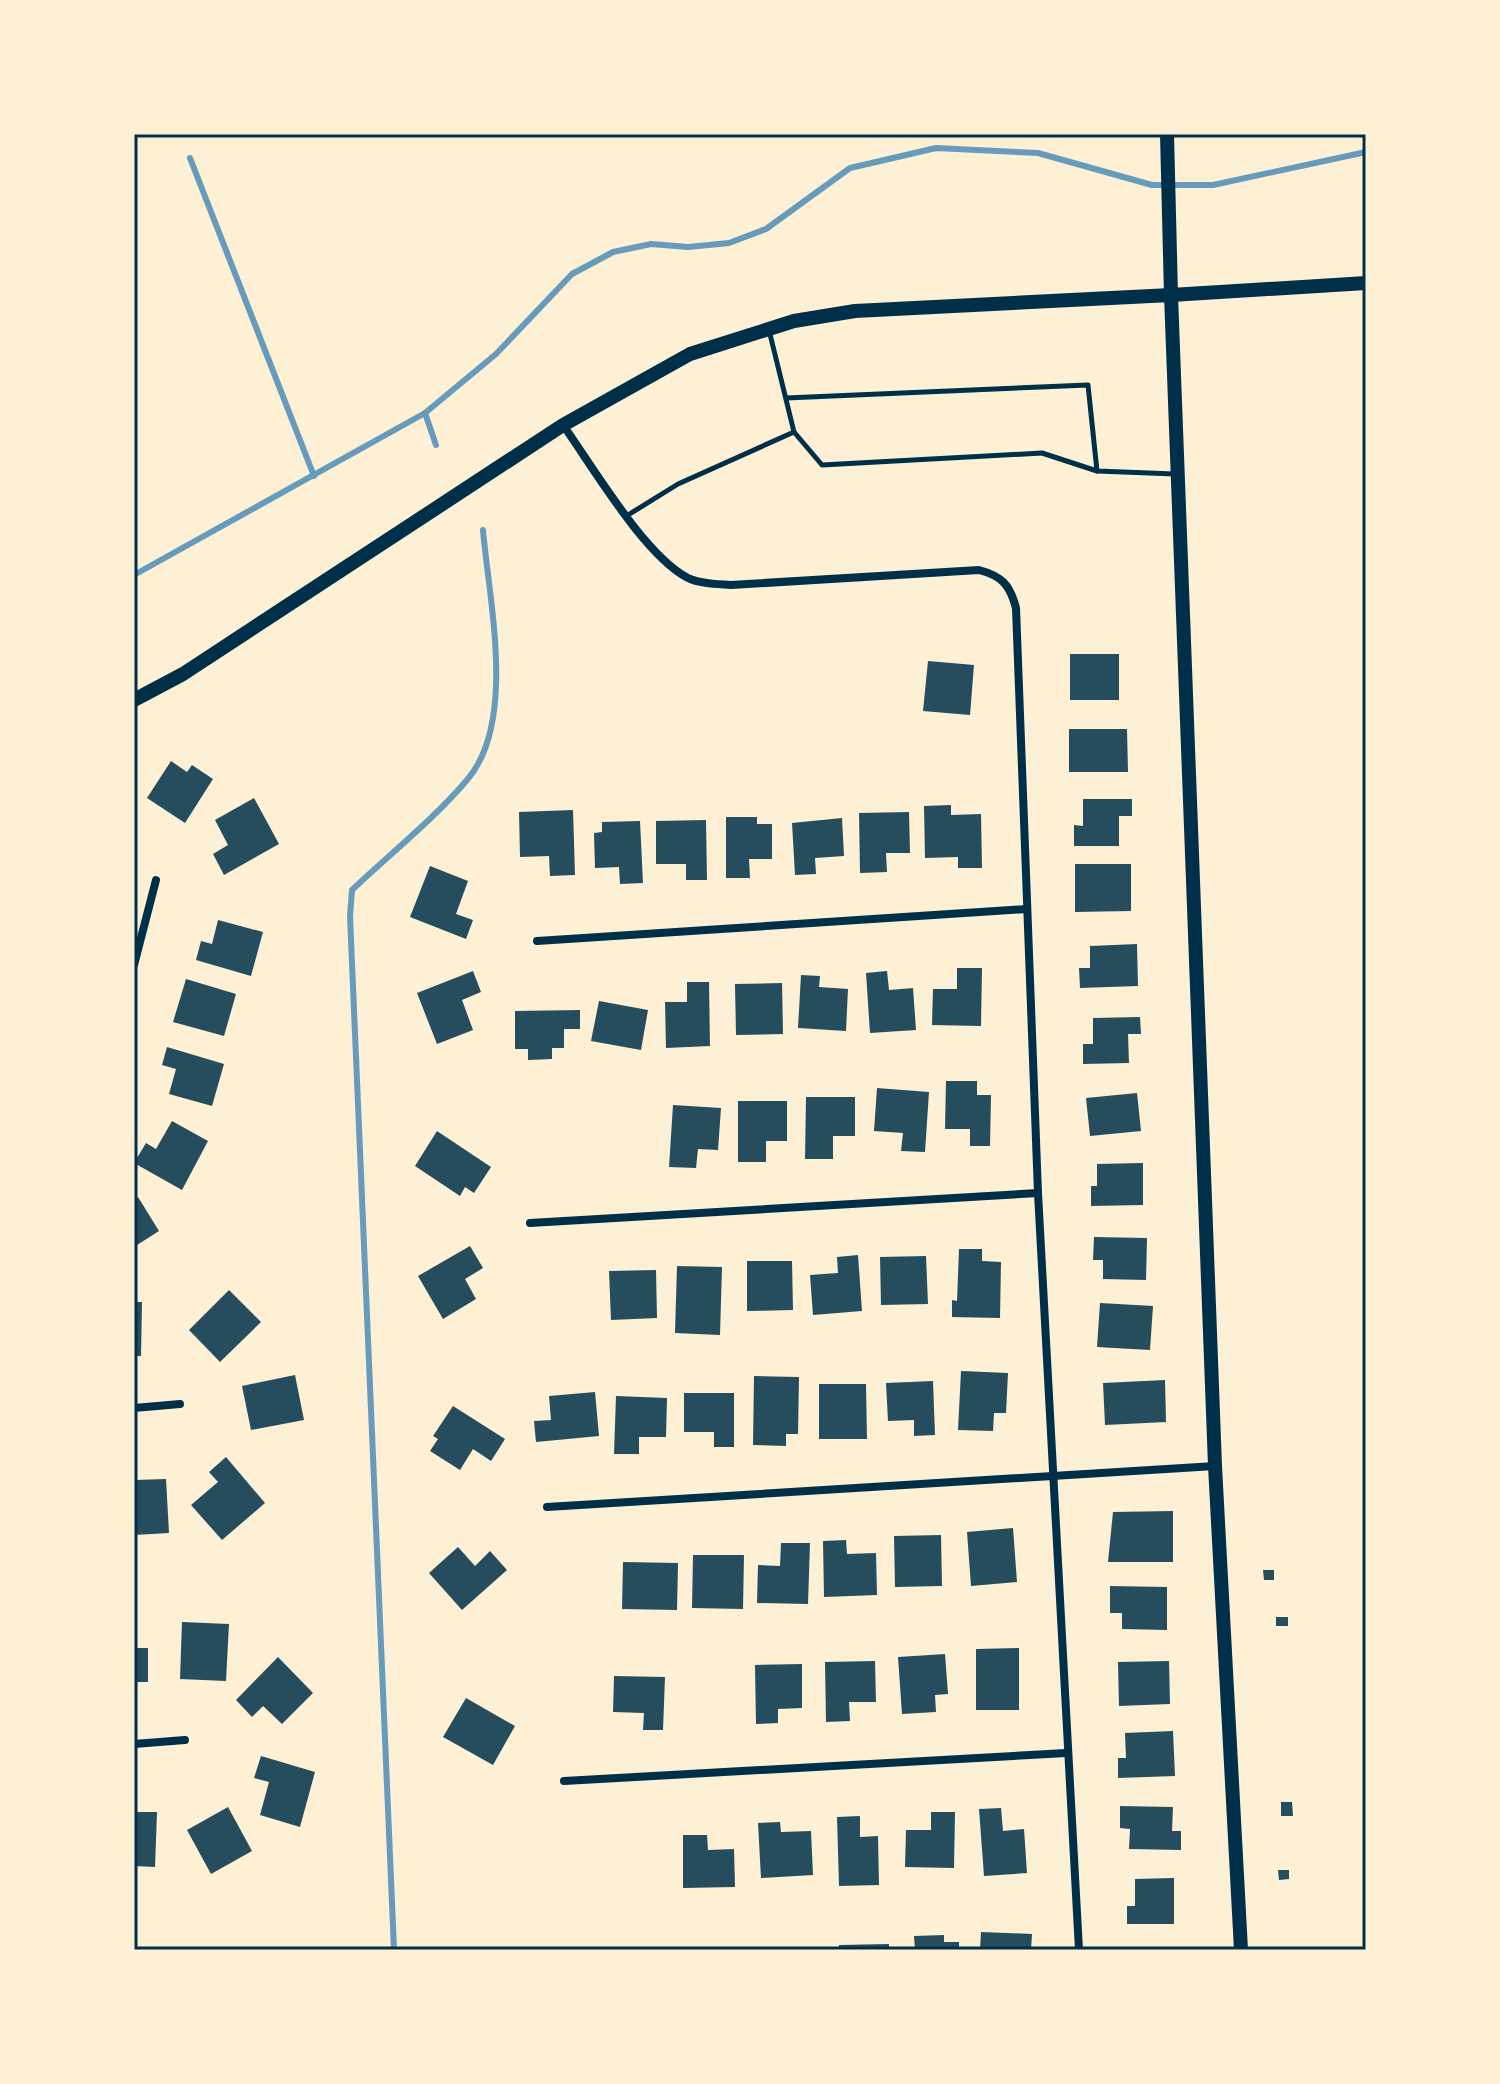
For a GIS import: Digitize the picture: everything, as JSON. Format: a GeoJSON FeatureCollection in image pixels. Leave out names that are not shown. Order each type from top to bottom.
{"type":"FeatureCollection","features":[{"type":"Feature","properties":{"kind":"main road"},"geometry":{"type":"LineString","coordinates":[[1167,134],[1215,1466],[1241,1950]]}},
{"type":"Feature","properties":{"kind":"main road"},"geometry":{"type":"LineString","coordinates":[[134,700],[183,674],[563,425],[690,354],[769,328],[855,311],[1366,283]]}},
{"type":"Feature","properties":{"kind":"street"},"geometry":{"type":"LineString","coordinates":[[563,425],[669,566],[691,580],[731,585],[979,570],[996,575],[1011,588],[1016,608],[1038,1193],[1079,1950]]}},
{"type":"Feature","properties":{"kind":"street"},"geometry":{"type":"LineString","coordinates":[[134,965],[156,880]]}},
{"type":"Feature","properties":{"kind":"street"},"geometry":{"type":"LineString","coordinates":[[537,941],[1027,909]]}},
{"type":"Feature","properties":{"kind":"street"},"geometry":{"type":"LineString","coordinates":[[530,1223],[1038,1193]]}},
{"type":"Feature","properties":{"kind":"street"},"geometry":{"type":"LineString","coordinates":[[134,1408],[180,1404]]}},
{"type":"Feature","properties":{"kind":"street"},"geometry":{"type":"LineString","coordinates":[[547,1507],[1053,1473],[1215,1466]]}},
{"type":"Feature","properties":{"kind":"street"},"geometry":{"type":"LineString","coordinates":[[134,1744],[185,1740]]}},
{"type":"Feature","properties":{"kind":"street"},"geometry":{"type":"LineString","coordinates":[[564,1781],[1066,1753]]}},
{"type":"Feature","properties":{"kind":"lane"},"geometry":{"type":"LineString","coordinates":[[769,328],[794,432],[822,465],[1042,453],[1097,471],[1178,474]]}},
{"type":"Feature","properties":{"kind":"lane"},"geometry":{"type":"LineString","coordinates":[[786,398],[1088,385],[1097,471]]}},
{"type":"Feature","properties":{"kind":"lane"},"geometry":{"type":"LineString","coordinates":[[628,515],[678,484],[794,432]]}},
{"type":"Feature","properties":{"kind":"building"},"geometry":{"type":"Polygon","coordinates":[[[1070,654],[1119,654],[1119,700],[1070,700],[1070,654]]]}},
{"type":"Feature","properties":{"kind":"building"},"geometry":{"type":"Polygon","coordinates":[[[928,661],[974,665],[970,715],[923,711],[928,661]]]}},
{"type":"Feature","properties":{"kind":"building"},"geometry":{"type":"Polygon","coordinates":[[[1069,729],[1127,729],[1128,772],[1069,772],[1069,729]]]}},
{"type":"Feature","properties":{"kind":"building"},"geometry":{"type":"Polygon","coordinates":[[[171,761],[187,772],[192,765],[213,779],[185,823],[147,798],[171,761]]]}},
{"type":"Feature","properties":{"kind":"building"},"geometry":{"type":"Polygon","coordinates":[[[254,798],[279,844],[224,875],[213,854],[228,845],[215,820],[254,798]]]}},
{"type":"Feature","properties":{"kind":"building"},"geometry":{"type":"Polygon","coordinates":[[[1083,799],[1132,799],[1132,816],[1119,816],[1119,846],[1074,846],[1074,825],[1083,826],[1083,799]]]}},
{"type":"Feature","properties":{"kind":"building"},"geometry":{"type":"Polygon","coordinates":[[[951,805],[951,815],[981,814],[982,868],[958,868],[958,857],[925,858],[924,806],[951,805]]]}},
{"type":"Feature","properties":{"kind":"building"},"geometry":{"type":"Polygon","coordinates":[[[573,810],[575,875],[550,876],[549,856],[520,857],[519,812],[573,810]]]}},
{"type":"Feature","properties":{"kind":"building"},"geometry":{"type":"Polygon","coordinates":[[[909,812],[910,853],[886,853],[887,872],[860,873],[859,813],[909,812]]]}},
{"type":"Feature","properties":{"kind":"building"},"geometry":{"type":"Polygon","coordinates":[[[726,817],[757,817],[757,824],[772,824],[772,859],[749,859],[750,878],[726,878],[726,817]]]}},
{"type":"Feature","properties":{"kind":"building"},"geometry":{"type":"Polygon","coordinates":[[[842,818],[844,856],[815,858],[816,874],[795,875],[792,823],[842,818]]]}},
{"type":"Feature","properties":{"kind":"building"},"geometry":{"type":"Polygon","coordinates":[[[706,820],[707,880],[686,880],[686,864],[656,864],[656,821],[706,820]]]}},
{"type":"Feature","properties":{"kind":"building"},"geometry":{"type":"Polygon","coordinates":[[[640,821],[643,883],[620,884],[619,867],[595,868],[594,833],[602,832],[602,822],[640,821]]]}},
{"type":"Feature","properties":{"kind":"building"},"geometry":{"type":"Polygon","coordinates":[[[1075,864],[1131,864],[1131,911],[1075,912],[1075,864]]]}},
{"type":"Feature","properties":{"kind":"building"},"geometry":{"type":"Polygon","coordinates":[[[430,866],[468,881],[456,914],[473,920],[466,939],[410,917],[430,866]]]}},
{"type":"Feature","properties":{"kind":"building"},"geometry":{"type":"Polygon","coordinates":[[[218,920],[263,932],[251,976],[196,960],[201,941],[212,944],[218,920]]]}},
{"type":"Feature","properties":{"kind":"building"},"geometry":{"type":"Polygon","coordinates":[[[1137,944],[1138,986],[1080,988],[1079,968],[1090,968],[1090,946],[1137,944]]]}},
{"type":"Feature","properties":{"kind":"building"},"geometry":{"type":"Polygon","coordinates":[[[957,968],[982,968],[981,1026],[932,1025],[933,989],[957,989],[957,968]]]}},
{"type":"Feature","properties":{"kind":"building"},"geometry":{"type":"Polygon","coordinates":[[[473,971],[481,992],[462,1000],[473,1030],[437,1044],[417,993],[473,971]]]}},
{"type":"Feature","properties":{"kind":"building"},"geometry":{"type":"Polygon","coordinates":[[[887,971],[889,990],[913,988],[916,1030],[870,1033],[866,973],[887,971]]]}},
{"type":"Feature","properties":{"kind":"building"},"geometry":{"type":"Polygon","coordinates":[[[801,975],[820,976],[819,987],[848,989],[846,1031],[798,1028],[801,975]]]}},
{"type":"Feature","properties":{"kind":"building"},"geometry":{"type":"Polygon","coordinates":[[[186,979],[236,994],[224,1036],[173,1022],[186,979]]]}},
{"type":"Feature","properties":{"kind":"building"},"geometry":{"type":"Polygon","coordinates":[[[687,982],[709,982],[710,1046],[666,1048],[665,1002],[687,1002],[687,982]]]}},
{"type":"Feature","properties":{"kind":"building"},"geometry":{"type":"Polygon","coordinates":[[[782,983],[783,1034],[736,1035],[735,984],[782,983]]]}},
{"type":"Feature","properties":{"kind":"building"},"geometry":{"type":"Polygon","coordinates":[[[599,1001],[648,1010],[641,1050],[591,1041],[599,1001]]]}},
{"type":"Feature","properties":{"kind":"building"},"geometry":{"type":"Polygon","coordinates":[[[580,1010],[580,1029],[564,1029],[564,1048],[552,1048],[552,1059],[528,1060],[528,1049],[515,1049],[515,1011],[580,1010]]]}},
{"type":"Feature","properties":{"kind":"building"},"geometry":{"type":"Polygon","coordinates":[[[1140,1017],[1141,1034],[1128,1034],[1129,1063],[1083,1064],[1083,1044],[1093,1044],[1093,1018],[1140,1017]]]}},
{"type":"Feature","properties":{"kind":"building"},"geometry":{"type":"Polygon","coordinates":[[[167,1047],[224,1064],[212,1106],[169,1094],[176,1069],[162,1065],[167,1047]]]}},
{"type":"Feature","properties":{"kind":"building"},"geometry":{"type":"Polygon","coordinates":[[[946,1081],[977,1081],[977,1095],[991,1095],[990,1146],[970,1146],[970,1129],[945,1129],[946,1081]]]}},
{"type":"Feature","properties":{"kind":"building"},"geometry":{"type":"Polygon","coordinates":[[[877,1088],[929,1092],[925,1152],[901,1151],[903,1133],[874,1131],[877,1088]]]}},
{"type":"Feature","properties":{"kind":"building"},"geometry":{"type":"Polygon","coordinates":[[[1137,1093],[1141,1131],[1090,1136],[1086,1098],[1137,1093]]]}},
{"type":"Feature","properties":{"kind":"building"},"geometry":{"type":"Polygon","coordinates":[[[806,1097],[855,1097],[855,1136],[833,1136],[833,1159],[805,1159],[806,1097]]]}},
{"type":"Feature","properties":{"kind":"building"},"geometry":{"type":"Polygon","coordinates":[[[738,1101],[787,1101],[787,1141],[766,1141],[766,1162],[738,1162],[738,1101]]]}},
{"type":"Feature","properties":{"kind":"building"},"geometry":{"type":"Polygon","coordinates":[[[673,1105],[721,1108],[718,1150],[698,1149],[696,1168],[669,1167],[673,1105]]]}},
{"type":"Feature","properties":{"kind":"building"},"geometry":{"type":"Polygon","coordinates":[[[172,1121],[208,1141],[182,1190],[134,1163],[146,1143],[156,1149],[172,1121]]]}},
{"type":"Feature","properties":{"kind":"building"},"geometry":{"type":"Polygon","coordinates":[[[437,1131],[491,1167],[474,1193],[465,1187],[460,1196],[415,1166],[437,1131]]]}},
{"type":"Feature","properties":{"kind":"building"},"geometry":{"type":"Polygon","coordinates":[[[1143,1163],[1143,1205],[1091,1206],[1091,1186],[1097,1186],[1097,1164],[1143,1163]]]}},
{"type":"Feature","properties":{"kind":"building"},"geometry":{"type":"Polygon","coordinates":[[[138,1197],[159,1231],[134,1247],[134,1200],[138,1197]]]}},
{"type":"Feature","properties":{"kind":"building"},"geometry":{"type":"Polygon","coordinates":[[[1094,1237],[1147,1238],[1146,1280],[1103,1279],[1103,1260],[1093,1260],[1094,1237]]]}},
{"type":"Feature","properties":{"kind":"building"},"geometry":{"type":"Polygon","coordinates":[[[470,1246],[483,1268],[465,1279],[476,1299],[443,1319],[418,1276],[470,1246]]]}},
{"type":"Feature","properties":{"kind":"building"},"geometry":{"type":"Polygon","coordinates":[[[959,1249],[982,1249],[982,1261],[1001,1262],[1000,1318],[952,1317],[952,1300],[957,1301],[959,1249]]]}},
{"type":"Feature","properties":{"kind":"building"},"geometry":{"type":"Polygon","coordinates":[[[858,1255],[862,1311],[813,1315],[810,1275],[838,1273],[837,1257],[858,1255]]]}},
{"type":"Feature","properties":{"kind":"building"},"geometry":{"type":"Polygon","coordinates":[[[926,1256],[928,1304],[881,1305],[880,1257],[926,1256]]]}},
{"type":"Feature","properties":{"kind":"building"},"geometry":{"type":"Polygon","coordinates":[[[747,1261],[792,1261],[793,1310],[747,1311],[747,1261]]]}},
{"type":"Feature","properties":{"kind":"building"},"geometry":{"type":"Polygon","coordinates":[[[677,1266],[722,1267],[720,1335],[675,1333],[677,1266]]]}},
{"type":"Feature","properties":{"kind":"building"},"geometry":{"type":"Polygon","coordinates":[[[656,1270],[657,1318],[611,1320],[609,1271],[656,1270]]]}},
{"type":"Feature","properties":{"kind":"building"},"geometry":{"type":"Polygon","coordinates":[[[229,1290],[261,1322],[220,1362],[189,1330],[229,1290]]]}},
{"type":"Feature","properties":{"kind":"building"},"geometry":{"type":"Polygon","coordinates":[[[134,1302],[142,1302],[141,1356],[134,1356],[134,1302]]]}},
{"type":"Feature","properties":{"kind":"building"},"geometry":{"type":"Polygon","coordinates":[[[1100,1303],[1153,1306],[1150,1350],[1097,1347],[1100,1303]]]}},
{"type":"Feature","properties":{"kind":"building"},"geometry":{"type":"Polygon","coordinates":[[[961,1371],[1008,1373],[1006,1413],[994,1413],[993,1431],[958,1430],[961,1371]]]}},
{"type":"Feature","properties":{"kind":"building"},"geometry":{"type":"Polygon","coordinates":[[[295,1375],[304,1420],[251,1430],[242,1386],[295,1375]]]}},
{"type":"Feature","properties":{"kind":"building"},"geometry":{"type":"Polygon","coordinates":[[[754,1376],[799,1377],[798,1434],[786,1434],[786,1446],[753,1445],[754,1376]]]}},
{"type":"Feature","properties":{"kind":"building"},"geometry":{"type":"Polygon","coordinates":[[[1165,1380],[1166,1422],[1105,1425],[1103,1383],[1165,1380]]]}},
{"type":"Feature","properties":{"kind":"building"},"geometry":{"type":"Polygon","coordinates":[[[933,1381],[935,1435],[914,1436],[914,1420],[888,1421],[886,1383],[933,1381]]]}},
{"type":"Feature","properties":{"kind":"building"},"geometry":{"type":"Polygon","coordinates":[[[819,1384],[866,1384],[867,1439],[819,1439],[819,1384]]]}},
{"type":"Feature","properties":{"kind":"building"},"geometry":{"type":"Polygon","coordinates":[[[595,1392],[599,1436],[536,1442],[534,1421],[551,1420],[549,1396],[595,1392]]]}},
{"type":"Feature","properties":{"kind":"building"},"geometry":{"type":"Polygon","coordinates":[[[684,1393],[734,1393],[734,1447],[714,1447],[714,1432],[684,1432],[684,1393]]]}},
{"type":"Feature","properties":{"kind":"building"},"geometry":{"type":"Polygon","coordinates":[[[616,1396],[667,1398],[666,1437],[639,1437],[639,1454],[614,1454],[616,1396]]]}},
{"type":"Feature","properties":{"kind":"building"},"geometry":{"type":"Polygon","coordinates":[[[453,1406],[505,1439],[491,1461],[473,1449],[460,1470],[430,1451],[438,1439],[433,1436],[453,1406]]]}},
{"type":"Feature","properties":{"kind":"building"},"geometry":{"type":"Polygon","coordinates":[[[226,1457],[265,1503],[222,1540],[191,1505],[218,1482],[209,1472],[226,1457]]]}},
{"type":"Feature","properties":{"kind":"building"},"geometry":{"type":"Polygon","coordinates":[[[166,1479],[169,1533],[134,1535],[134,1480],[166,1479]]]}},
{"type":"Feature","properties":{"kind":"building"},"geometry":{"type":"Polygon","coordinates":[[[1173,1511],[1173,1562],[1108,1562],[1113,1512],[1173,1511]]]}},
{"type":"Feature","properties":{"kind":"building"},"geometry":{"type":"Polygon","coordinates":[[[1013,1528],[1017,1582],[971,1586],[967,1532],[1013,1528]]]}},
{"type":"Feature","properties":{"kind":"building"},"geometry":{"type":"Polygon","coordinates":[[[941,1535],[942,1586],[895,1587],[894,1536],[941,1535]]]}},
{"type":"Feature","properties":{"kind":"building"},"geometry":{"type":"Polygon","coordinates":[[[846,1540],[847,1554],[876,1553],[877,1595],[824,1597],[823,1541],[846,1540]]]}},
{"type":"Feature","properties":{"kind":"building"},"geometry":{"type":"Polygon","coordinates":[[[781,1543],[810,1543],[808,1604],[757,1603],[758,1565],[780,1566],[781,1543]]]}},
{"type":"Feature","properties":{"kind":"building"},"geometry":{"type":"Polygon","coordinates":[[[458,1547],[475,1566],[490,1551],[507,1570],[462,1610],[429,1573],[458,1547]]]}},
{"type":"Feature","properties":{"kind":"building"},"geometry":{"type":"Polygon","coordinates":[[[693,1555],[744,1555],[743,1609],[692,1608],[693,1555]]]}},
{"type":"Feature","properties":{"kind":"building"},"geometry":{"type":"Polygon","coordinates":[[[623,1562],[678,1563],[677,1610],[622,1609],[623,1562]]]}},
{"type":"Feature","properties":{"kind":"building"},"geometry":{"type":"Polygon","coordinates":[[[1263,1570],[1274,1570],[1274,1580],[1264,1580],[1263,1570]]]}},
{"type":"Feature","properties":{"kind":"building"},"geometry":{"type":"Polygon","coordinates":[[[1110,1586],[1167,1587],[1167,1630],[1122,1629],[1122,1613],[1110,1613],[1110,1586]]]}},
{"type":"Feature","properties":{"kind":"building"},"geometry":{"type":"Polygon","coordinates":[[[1276,1617],[1288,1617],[1288,1626],[1276,1626],[1276,1617]]]}},
{"type":"Feature","properties":{"kind":"building"},"geometry":{"type":"Polygon","coordinates":[[[182,1622],[229,1624],[226,1681],[180,1679],[182,1622]]]}},
{"type":"Feature","properties":{"kind":"building"},"geometry":{"type":"Polygon","coordinates":[[[134,1648],[148,1648],[148,1682],[134,1682],[134,1648]]]}},
{"type":"Feature","properties":{"kind":"building"},"geometry":{"type":"Polygon","coordinates":[[[1019,1648],[1019,1710],[976,1710],[976,1649],[1019,1648]]]}},
{"type":"Feature","properties":{"kind":"building"},"geometry":{"type":"Polygon","coordinates":[[[945,1654],[948,1694],[935,1695],[936,1712],[902,1714],[898,1657],[945,1654]]]}},
{"type":"Feature","properties":{"kind":"building"},"geometry":{"type":"Polygon","coordinates":[[[278,1657],[313,1693],[282,1724],[263,1706],[252,1717],[236,1700],[278,1657]]]}},
{"type":"Feature","properties":{"kind":"building"},"geometry":{"type":"Polygon","coordinates":[[[875,1661],[876,1702],[849,1702],[850,1721],[826,1722],[825,1662],[875,1661]]]}},
{"type":"Feature","properties":{"kind":"building"},"geometry":{"type":"Polygon","coordinates":[[[1169,1661],[1170,1704],[1119,1706],[1118,1662],[1169,1661]]]}},
{"type":"Feature","properties":{"kind":"building"},"geometry":{"type":"Polygon","coordinates":[[[802,1664],[802,1708],[778,1709],[778,1723],[756,1724],[755,1665],[802,1664]]]}},
{"type":"Feature","properties":{"kind":"building"},"geometry":{"type":"Polygon","coordinates":[[[614,1676],[665,1677],[663,1730],[643,1730],[644,1713],[613,1712],[614,1676]]]}},
{"type":"Feature","properties":{"kind":"building"},"geometry":{"type":"Polygon","coordinates":[[[466,1698],[515,1726],[493,1765],[443,1737],[466,1698]]]}},
{"type":"Feature","properties":{"kind":"building"},"geometry":{"type":"Polygon","coordinates":[[[1173,1731],[1175,1776],[1118,1778],[1118,1758],[1126,1758],[1125,1733],[1173,1731]]]}},
{"type":"Feature","properties":{"kind":"building"},"geometry":{"type":"Polygon","coordinates":[[[261,1756],[315,1772],[300,1827],[260,1815],[269,1782],[254,1778],[261,1756]]]}},
{"type":"Feature","properties":{"kind":"building"},"geometry":{"type":"Polygon","coordinates":[[[1281,1802],[1292,1802],[1293,1816],[1281,1816],[1281,1802]]]}},
{"type":"Feature","properties":{"kind":"building"},"geometry":{"type":"Polygon","coordinates":[[[1120,1806],[1173,1807],[1172,1831],[1181,1831],[1181,1850],[1129,1849],[1130,1829],[1120,1828],[1120,1806]]]}},
{"type":"Feature","properties":{"kind":"building"},"geometry":{"type":"Polygon","coordinates":[[[228,1807],[252,1851],[211,1874],[187,1830],[228,1807]]]}},
{"type":"Feature","properties":{"kind":"building"},"geometry":{"type":"Polygon","coordinates":[[[1001,1808],[1003,1831],[1024,1829],[1027,1873],[984,1876],[979,1809],[1001,1808]]]}},
{"type":"Feature","properties":{"kind":"building"},"geometry":{"type":"Polygon","coordinates":[[[134,1812],[157,1812],[155,1867],[134,1866],[134,1812]]]}},
{"type":"Feature","properties":{"kind":"building"},"geometry":{"type":"Polygon","coordinates":[[[931,1812],[955,1812],[954,1868],[905,1867],[906,1830],[931,1830],[931,1812]]]}},
{"type":"Feature","properties":{"kind":"building"},"geometry":{"type":"Polygon","coordinates":[[[860,1816],[860,1837],[878,1836],[879,1885],[839,1886],[837,1817],[860,1816]]]}},
{"type":"Feature","properties":{"kind":"building"},"geometry":{"type":"Polygon","coordinates":[[[780,1822],[781,1832],[811,1831],[813,1875],[761,1878],[758,1823],[780,1822]]]}},
{"type":"Feature","properties":{"kind":"building"},"geometry":{"type":"Polygon","coordinates":[[[683,1835],[707,1835],[708,1850],[734,1849],[735,1887],[683,1888],[683,1835]]]}},
{"type":"Feature","properties":{"kind":"building"},"geometry":{"type":"Polygon","coordinates":[[[1278,1870],[1289,1870],[1289,1879],[1279,1880],[1278,1870]]]}},
{"type":"Feature","properties":{"kind":"building"},"geometry":{"type":"Polygon","coordinates":[[[1174,1878],[1174,1924],[1127,1924],[1127,1906],[1135,1906],[1135,1879],[1174,1878]]]}},
{"type":"Feature","properties":{"kind":"building"},"geometry":{"type":"Polygon","coordinates":[[[981,1932],[1032,1934],[1031,1950],[980,1950],[981,1932]]]}},
{"type":"Feature","properties":{"kind":"building"},"geometry":{"type":"Polygon","coordinates":[[[944,1935],[944,1942],[959,1942],[959,1950],[915,1950],[914,1936],[944,1935]]]}},
{"type":"Feature","properties":{"kind":"building"},"geometry":{"type":"Polygon","coordinates":[[[889,1944],[889,1950],[839,1950],[839,1945],[889,1944]]]}},
{"type":"Feature","properties":{"kind":"waterway"},"geometry":{"type":"LineString","coordinates":[[134,575],[425,413],[496,354],[572,274],[613,252],[651,244],[688,247],[729,243],[766,229],[850,168],[936,148],[1038,153],[1152,185],[1213,185],[1366,152]]}},
{"type":"Feature","properties":{"kind":"waterway"},"geometry":{"type":"LineString","coordinates":[[190,158],[314,476]]}},
{"type":"Feature","properties":{"kind":"waterway"},"geometry":{"type":"LineString","coordinates":[[425,413],[436,445]]}},
{"type":"Feature","properties":{"kind":"waterway"},"geometry":{"type":"LineString","coordinates":[[394,1950],[350,916],[352,890],[454,795],[482,756],[496,694],[494,625],[483,530]]}}]}
